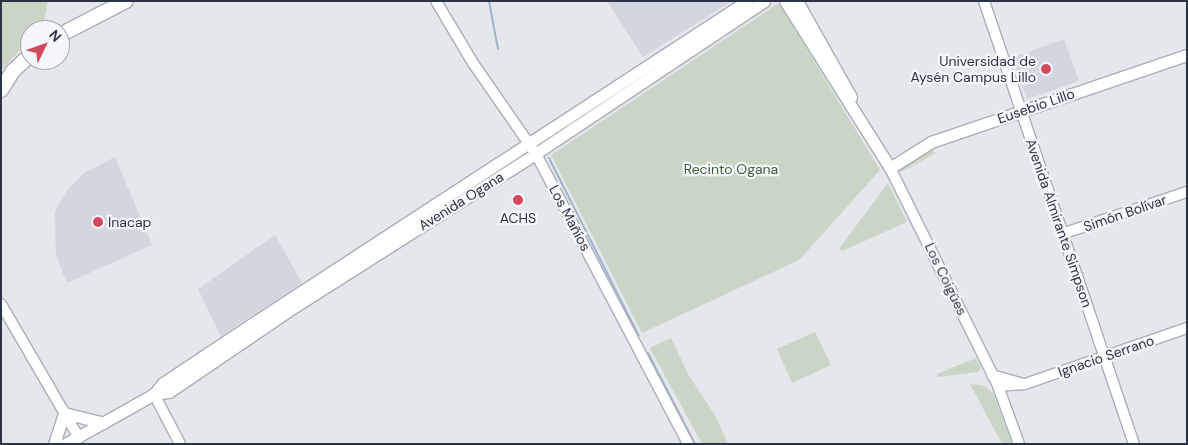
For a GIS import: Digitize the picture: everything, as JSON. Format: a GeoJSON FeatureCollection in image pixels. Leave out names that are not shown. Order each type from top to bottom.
{"type":"FeatureCollection","features":[{"type":"Feature","properties":{"kind":"highway"},"geometry":{"type":"LineString","coordinates":[[70,29],[126,1]]}},
{"type":"Feature","properties":{"kind":"highway"},"geometry":{"type":"LineString","coordinates":[[70,29],[134,1]]}},
{"type":"Feature","properties":{"kind":"highway"},"geometry":{"type":"LineString","coordinates":[[1,90],[13,71],[20,64]]}},
{"type":"Feature","properties":{"kind":"main road","name":"Avenida Ogana"},"geometry":{"type":"LineString","coordinates":[[533,149],[747,1]]}},
{"type":"Feature","properties":{"kind":"main road","name":"Avenida Ogana"},"geometry":{"type":"LineString","coordinates":[[64,444],[79,438],[154,394],[169,392],[533,149],[764,1]]}},
{"type":"Feature","properties":{"kind":"main road","name":"Los Coigües"},"geometry":{"type":"LineString","coordinates":[[785,1],[836,86],[862,120]]}},
{"type":"Feature","properties":{"kind":"main road","name":"Los Coigües"},"geometry":{"type":"LineString","coordinates":[[797,1],[842,76],[862,120],[890,168]]}},
{"type":"Feature","properties":{"kind":"main road","name":"Eusebio Lillo"},"geometry":{"type":"LineString","coordinates":[[890,168],[931,142],[1187,54]]}},
{"type":"Feature","properties":{"kind":"main road"},"geometry":{"type":"LineString","coordinates":[[54,444],[64,413],[104,423]]}},
{"type":"Feature","properties":{"kind":"street","name":"Los Mañíos"},"geometry":{"type":"LineString","coordinates":[[436,1],[473,63],[533,149],[688,444]]}},
{"type":"Feature","properties":{"kind":"street","name":"Avenida Almirante Simpson"},"geometry":{"type":"LineString","coordinates":[[984,1],[1134,444]]}},
{"type":"Feature","properties":{"kind":"street","name":"Los Coigües"},"geometry":{"type":"LineString","coordinates":[[890,168],[998,386],[1019,444]]}},
{"type":"Feature","properties":{"kind":"street","name":"Simón Bolívar"},"geometry":{"type":"LineString","coordinates":[[1062,234],[1187,192]]}},
{"type":"Feature","properties":{"kind":"street"},"geometry":{"type":"LineString","coordinates":[[1,304],[79,438]]}},
{"type":"Feature","properties":{"kind":"street","name":"Ignacio Serrano"},"geometry":{"type":"LineString","coordinates":[[998,386],[1025,384],[1187,328]]}},
{"type":"Feature","properties":{"kind":"street"},"geometry":{"type":"LineString","coordinates":[[992,375],[1025,384]]}},
{"type":"Feature","properties":{"kind":"street"},"geometry":{"type":"LineString","coordinates":[[154,394],[180,444]]}},
{"type":"Feature","properties":{"kind":"shaded area"},"geometry":{"type":"Polygon","coordinates":[[[607,1],[732,1],[643,57],[607,1]]]}},
{"type":"Feature","properties":{"kind":"shaded area","name":"Universidad de Aysén Campus Lillo"},"geometry":{"type":"Polygon","coordinates":[[[1064,39],[1079,81],[1027,99],[1012,58],[1064,39]]]}},
{"type":"Feature","properties":{"kind":"shaded area","name":"Inacap"},"geometry":{"type":"Polygon","coordinates":[[[115,157],[152,245],[67,283],[56,256],[55,212],[67,190],[84,173],[115,157]]]}},
{"type":"Feature","properties":{"kind":"shaded area"},"geometry":{"type":"Polygon","coordinates":[[[275,235],[302,283],[221,336],[198,289],[275,235]]]}},
{"type":"Feature","properties":{"kind":"green space"},"geometry":{"type":"Polygon","coordinates":[[[1,1],[48,1],[44,20],[20,20],[20,50],[1,71],[1,1]]]}},
{"type":"Feature","properties":{"kind":"green space","name":"Recinto Ogana"},"geometry":{"type":"Polygon","coordinates":[[[779,3],[880,170],[799,260],[642,333],[551,155],[779,3]]]}},
{"type":"Feature","properties":{"kind":"green space"},"geometry":{"type":"Polygon","coordinates":[[[930,149],[936,153],[901,172],[899,168],[930,149]]]}},
{"type":"Feature","properties":{"kind":"green space"},"geometry":{"type":"Polygon","coordinates":[[[888,183],[907,222],[842,251],[839,249],[888,183]]]}},
{"type":"Feature","properties":{"kind":"green space"},"geometry":{"type":"Polygon","coordinates":[[[815,332],[831,365],[792,383],[777,349],[815,332]]]}},
{"type":"Feature","properties":{"kind":"green space"},"geometry":{"type":"Polygon","coordinates":[[[671,338],[688,374],[716,417],[728,444],[702,444],[650,348],[671,338]]]}},
{"type":"Feature","properties":{"kind":"green space"},"geometry":{"type":"Polygon","coordinates":[[[976,358],[981,367],[978,372],[938,377],[937,374],[976,358]]]}},
{"type":"Feature","properties":{"kind":"green space"},"geometry":{"type":"Polygon","coordinates":[[[970,384],[984,386],[993,393],[1012,444],[1002,444],[970,384]]]}},
{"type":"Feature","properties":{"kind":"waterway"},"geometry":{"type":"LineString","coordinates":[[489,1],[498,49]]}},
{"type":"Feature","properties":{"kind":"waterway"},"geometry":{"type":"LineString","coordinates":[[549,158],[639,336]]}},
{"type":"Feature","properties":{"kind":"waterway"},"geometry":{"type":"LineString","coordinates":[[648,353],[695,444]]}},
{"type":"Feature","properties":{"kind":"place","name":"Universidad de Aysén Campus Lillo"},"geometry":{"type":"Point","coordinates":[1046,69]}},
{"type":"Feature","properties":{"kind":"place","name":"ACHS"},"geometry":{"type":"Point","coordinates":[518,200]}},
{"type":"Feature","properties":{"kind":"place","name":"Inacap"},"geometry":{"type":"Point","coordinates":[98,222]}}]}
